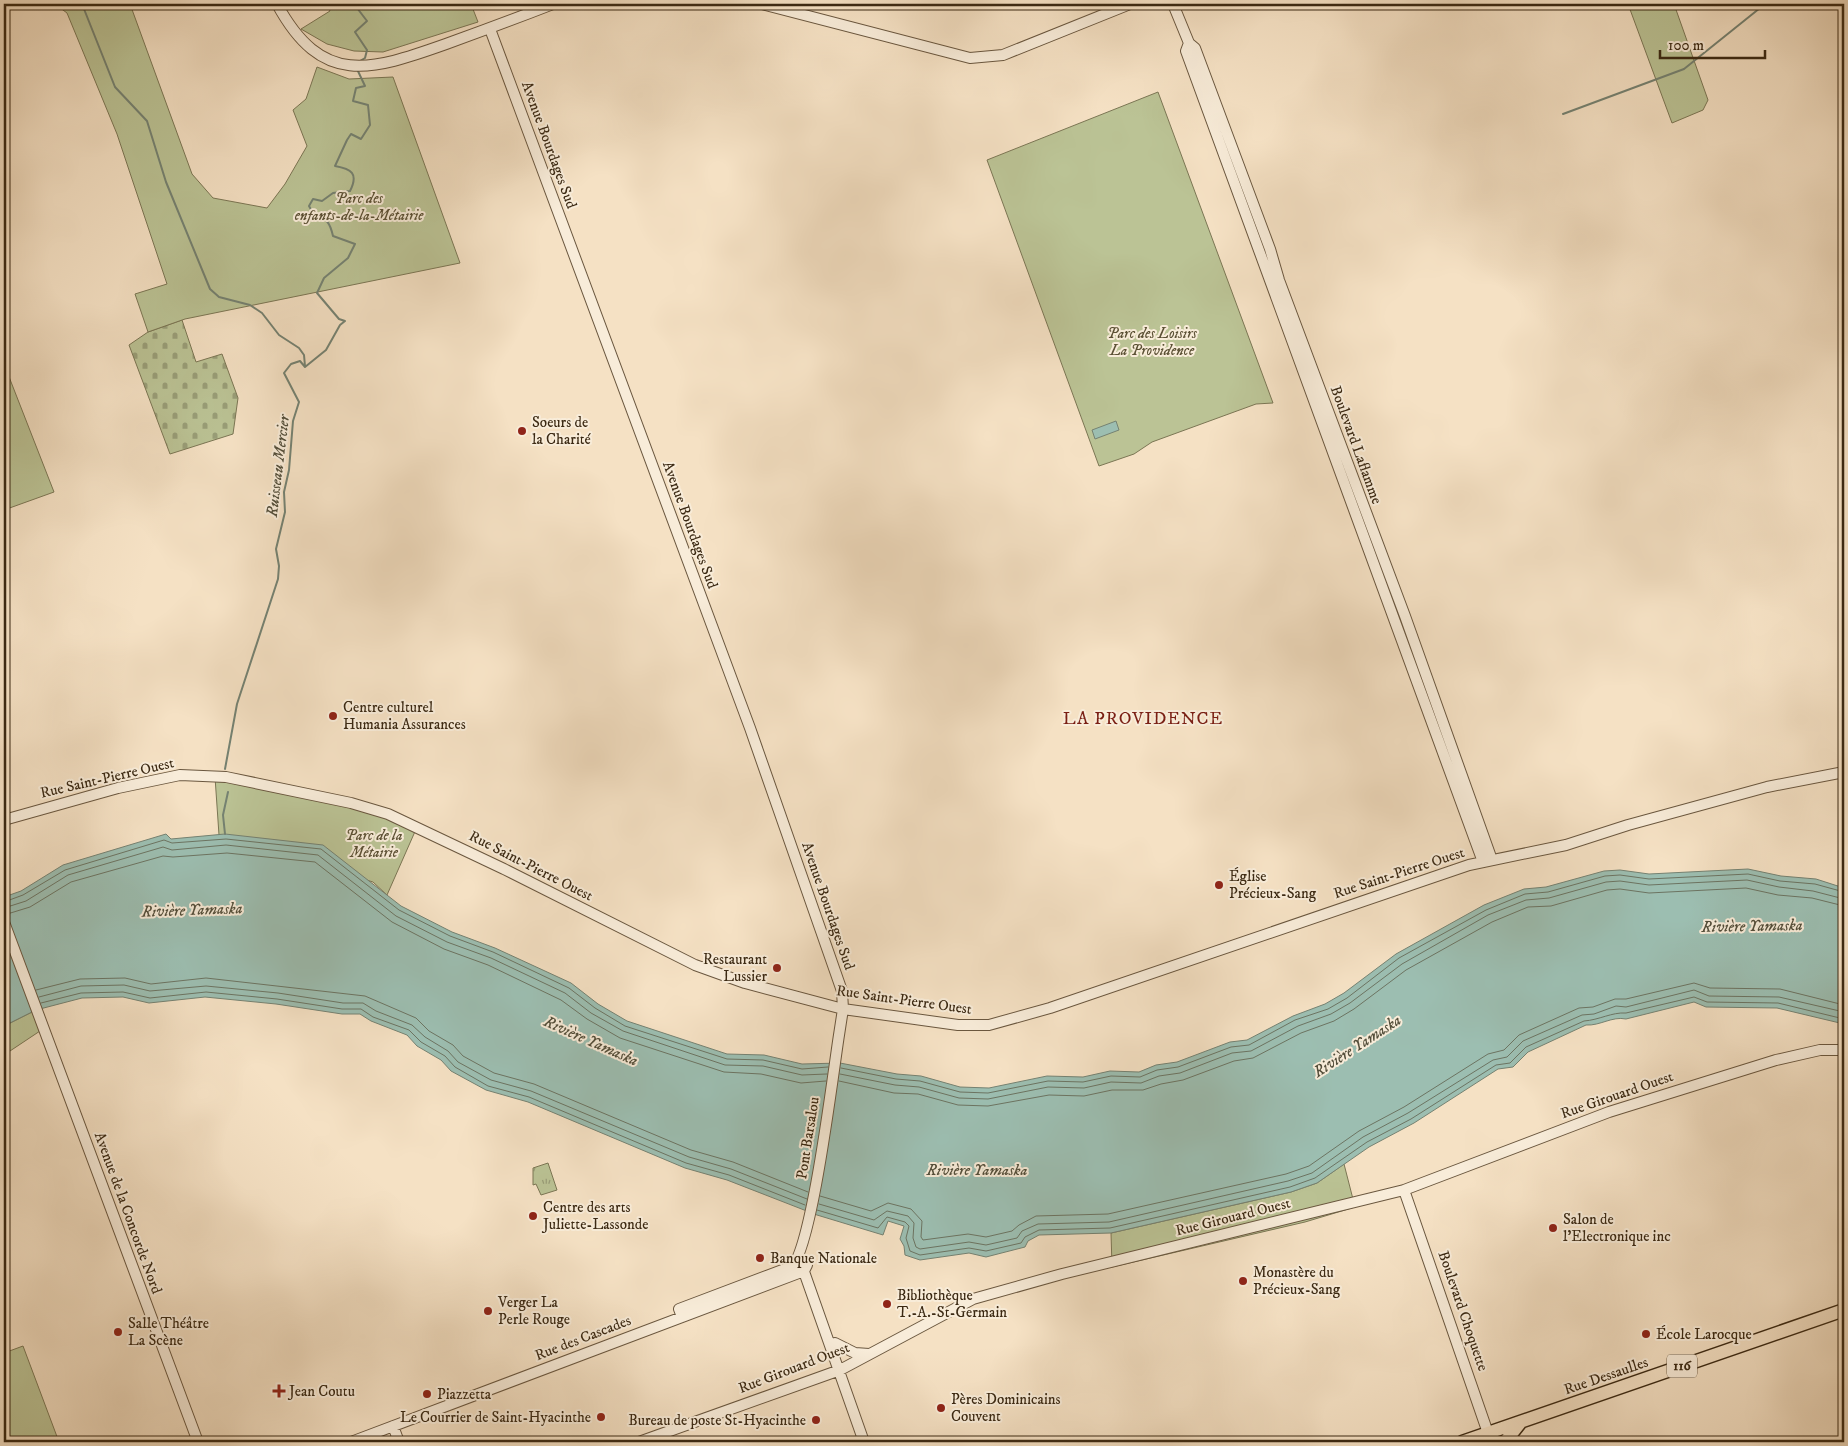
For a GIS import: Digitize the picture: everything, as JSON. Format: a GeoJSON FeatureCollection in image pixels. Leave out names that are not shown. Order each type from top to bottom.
{"type":"FeatureCollection","features":[{"type":"Feature","properties":{"kind":"main road","name":"Rue Dessaulles"},"geometry":{"type":"LineString","coordinates":[[1462,1442],[1490,1438],[1520,1422],[1844,1310]]}},
{"type":"Feature","properties":{"kind":"main road"},"geometry":{"type":"LineString","coordinates":[[1505,1442],[1520,1422]]}},
{"type":"Feature","properties":{"kind":"street"},"geometry":{"type":"LineString","coordinates":[[277,4],[289,25],[303,42],[324,57],[346,65],[360,66],[373,66],[397,61],[490,29],[553,4]]}},
{"type":"Feature","properties":{"kind":"street"},"geometry":{"type":"LineString","coordinates":[[762,4],[980,59],[1003,55],[1130,4]]}},
{"type":"Feature","properties":{"kind":"street","name":"Boulevard Laflamme"},"geometry":{"type":"LineString","coordinates":[[1173,4],[1189,43],[1186,51],[1488,861]]}},
{"type":"Feature","properties":{"kind":"street","name":"Avenue Bourdages Sud"},"geometry":{"type":"LineString","coordinates":[[490,29],[750,728],[842,991],[843,1009],[840,1035]]}},
{"type":"Feature","properties":{"kind":"street","name":"Rue Saint-Pierre Ouest"},"geometry":{"type":"LineString","coordinates":[[4,820],[118,788],[180,775],[226,777],[351,802],[388,814],[441,838],[695,965],[745,982],[843,1009],[958,1025],[989,1025],[1050,1008],[1488,861],[1566,845],[1637,822],[1767,787],[1844,772]]}},
{"type":"Feature","properties":{"kind":"street","name":"Avenue de la Concorde Nord"},"geometry":{"type":"LineString","coordinates":[[4,922],[198,1442]]}},
{"type":"Feature","properties":{"kind":"street","name":"Pont Barsalou"},"geometry":{"type":"LineString","coordinates":[[803,1264],[803,1243],[813,1200],[840,1035]]}},
{"type":"Feature","properties":{"kind":"street","name":"Rue Girouard Ouest"},"geometry":{"type":"LineString","coordinates":[[640,1442],[840,1370],[973,1299],[1062,1274],[1404,1190],[1609,1112],[1776,1060],[1820,1050],[1844,1050]]}},
{"type":"Feature","properties":{"kind":"street","name":"Boulevard Choquette"},"geometry":{"type":"LineString","coordinates":[[1404,1190],[1490,1438]]}},
{"type":"Feature","properties":{"kind":"street"},"geometry":{"type":"LineString","coordinates":[[681,1313],[695,1303],[803,1264]]}},
{"type":"Feature","properties":{"kind":"street"},"geometry":{"type":"LineString","coordinates":[[803,1264],[814,1279],[835,1343],[840,1370],[864,1442]]}},
{"type":"Feature","properties":{"kind":"street"},"geometry":{"type":"LineString","coordinates":[[803,1264],[832,1356],[840,1370]]}},
{"type":"Feature","properties":{"kind":"street","name":"Rue des Cascades"},"geometry":{"type":"LineString","coordinates":[[351,1442],[803,1264]]}},
{"type":"Feature","properties":{"kind":"street"},"geometry":{"type":"LineString","coordinates":[[835,1343],[855,1353],[869,1354]]}},
{"type":"Feature","properties":{"kind":"street"},"geometry":{"type":"LineString","coordinates":[[393,1426],[398,1442]]}},
{"type":"Feature","properties":{"kind":"green space","name":"Parc des enfants-de-la-Métairie"},"geometry":{"type":"Polygon","coordinates":[[[55,4],[130,4],[192,174],[213,198],[267,208],[285,184],[307,146],[293,110],[306,99],[317,67],[349,79],[393,77],[460,263],[185,319],[148,332],[135,294],[167,284],[117,134],[67,13],[55,4]]]}},
{"type":"Feature","properties":{"kind":"green space"},"geometry":{"type":"Polygon","coordinates":[[[327,4],[471,4],[478,22],[383,52],[354,51],[327,44],[301,29],[330,11],[327,4]]]}},
{"type":"Feature","properties":{"kind":"green space"},"geometry":{"type":"Polygon","coordinates":[[[1628,4],[1674,4],[1708,100],[1703,110],[1672,123],[1628,4]]]}},
{"type":"Feature","properties":{"kind":"green space","name":"Parc des Loisirs La Providence"},"geometry":{"type":"Polygon","coordinates":[[[1158,92],[1273,403],[1256,404],[1152,442],[1134,454],[1099,466],[987,160],[1158,92]]]}},
{"type":"Feature","properties":{"kind":"green space"},"geometry":{"type":"Polygon","coordinates":[[[182,320],[196,362],[222,354],[238,398],[233,434],[170,454],[129,345],[148,332],[182,320]]]}},
{"type":"Feature","properties":{"kind":"green space"},"geometry":{"type":"Polygon","coordinates":[[[4,364],[54,492],[4,510],[4,364]]]}},
{"type":"Feature","properties":{"kind":"green space","name":"Parc de la Métairie"},"geometry":{"type":"Polygon","coordinates":[[[215,777],[314,795],[417,827],[387,895],[373,882],[219,835],[215,777]]]}},
{"type":"Feature","properties":{"kind":"green space"},"geometry":{"type":"Polygon","coordinates":[[[36,1010],[43,1029],[4,1055],[4,1026],[36,1010]]]}},
{"type":"Feature","properties":{"kind":"green space"},"geometry":{"type":"Polygon","coordinates":[[[548,1163],[557,1190],[541,1195],[536,1184],[533,1185],[533,1168],[548,1163]]]}},
{"type":"Feature","properties":{"kind":"green space"},"geometry":{"type":"Polygon","coordinates":[[[1344,1164],[1355,1207],[1305,1222],[1112,1267],[1111,1233],[1291,1192],[1317,1183],[1344,1164]]]}},
{"type":"Feature","properties":{"kind":"green space"},"geometry":{"type":"Polygon","coordinates":[[[23,1346],[59,1442],[4,1442],[4,1353],[23,1346]]]}},
{"type":"Feature","properties":{"kind":"water"},"geometry":{"type":"Polygon","coordinates":[[[1116,421],[1119,430],[1095,439],[1092,430],[1116,421]]]}},
{"type":"Feature","properties":{"kind":"water","name":"Rivière Yamaska"},"geometry":{"type":"Polygon","coordinates":[[[166,834],[171,839],[225,834],[323,845],[401,906],[452,932],[495,948],[571,983],[598,1004],[627,1021],[727,1054],[764,1055],[802,1064],[840,1063],[897,1074],[921,1076],[960,1087],[989,1088],[1047,1076],[1083,1077],[1110,1071],[1139,1072],[1156,1065],[1177,1062],[1230,1042],[1247,1040],[1293,1016],[1325,1004],[1344,993],[1396,954],[1484,905],[1524,889],[1546,887],[1604,871],[1620,870],[1649,874],[1748,869],[1781,876],[1816,879],[1844,888],[1844,1024],[1777,1008],[1706,1007],[1694,1002],[1626,1019],[1621,1018],[1586,1025],[1528,1052],[1513,1067],[1498,1069],[1414,1123],[1369,1147],[1317,1183],[1291,1192],[1111,1233],[1039,1235],[1028,1241],[1025,1247],[986,1257],[969,1253],[920,1260],[905,1255],[904,1246],[900,1239],[904,1226],[888,1221],[883,1235],[817,1215],[727,1180],[685,1168],[528,1102],[486,1090],[451,1071],[441,1060],[417,1046],[407,1035],[371,1021],[360,1014],[342,1014],[276,1004],[205,997],[149,1003],[123,997],[82,998],[36,1010],[4,1026],[4,897],[21,891],[63,865],[166,834]]]}},
{"type":"Feature","properties":{"kind":"waterway"},"geometry":{"type":"LineString","coordinates":[[82,4],[115,87],[147,121],[166,182],[210,289],[219,297],[250,305],[262,313],[279,335],[299,348],[304,355],[305,366]]}},
{"type":"Feature","properties":{"kind":"waterway","name":"Ruisseau Mercier"},"geometry":{"type":"LineString","coordinates":[[354,4],[367,21],[355,32],[367,50],[365,58],[360,61]]}},
{"type":"Feature","properties":{"kind":"waterway"},"geometry":{"type":"LineString","coordinates":[[1563,114],[1684,69],[1765,4]]}},
{"type":"Feature","properties":{"kind":"waterway","name":"Ruisseau Mercier"},"geometry":{"type":"LineString","coordinates":[[225,769],[237,704],[278,579],[279,566],[276,549],[285,512],[284,492],[289,470],[293,421],[299,402],[284,373],[291,364],[300,361],[305,367],[326,350],[340,325],[345,321],[339,319],[317,293],[324,278],[348,258],[355,244],[333,236],[327,222],[314,215],[309,206],[313,199],[322,201],[333,193],[350,191],[353,185],[352,173],[349,170],[335,166],[351,134],[361,139],[370,125],[368,105],[353,101],[356,88],[365,86],[357,69]]}},
{"type":"Feature","properties":{"kind":"waterway","name":"Ruisseau Mercier"},"geometry":{"type":"LineString","coordinates":[[225,834],[223,815],[228,792]]}},
{"type":"Feature","properties":{"kind":"place","name":"Soeurs de la Charité"},"geometry":{"type":"Point","coordinates":[522,431]}},
{"type":"Feature","properties":{"kind":"place","name":"Centre culturel Humania Assurances"},"geometry":{"type":"Point","coordinates":[333,716]}},
{"type":"Feature","properties":{"kind":"place","name":"Église Précieux-Sang"},"geometry":{"type":"Point","coordinates":[1219,885]}},
{"type":"Feature","properties":{"kind":"place","name":"Restaurant Lussier"},"geometry":{"type":"Point","coordinates":[777,968]}},
{"type":"Feature","properties":{"kind":"place","name":"Centre des arts Juliette-Lassonde"},"geometry":{"type":"Point","coordinates":[533,1216]}},
{"type":"Feature","properties":{"kind":"place","name":"Salon de l'Electronique inc"},"geometry":{"type":"Point","coordinates":[1553,1228]}},
{"type":"Feature","properties":{"kind":"place","name":"Banque Nationale"},"geometry":{"type":"Point","coordinates":[760,1258]}},
{"type":"Feature","properties":{"kind":"place","name":"Monastère du Précieux-Sang"},"geometry":{"type":"Point","coordinates":[1243,1281]}},
{"type":"Feature","properties":{"kind":"place","name":"Bibliothèque T.-A.-St-Germain"},"geometry":{"type":"Point","coordinates":[887,1304]}},
{"type":"Feature","properties":{"kind":"place","name":"Verger La Perle Rouge"},"geometry":{"type":"Point","coordinates":[488,1311]}},
{"type":"Feature","properties":{"kind":"place","name":"Salle Théâtre La Scène"},"geometry":{"type":"Point","coordinates":[118,1332]}},
{"type":"Feature","properties":{"kind":"place","name":"École Larocque"},"geometry":{"type":"Point","coordinates":[1646,1334]}},
{"type":"Feature","properties":{"kind":"place","name":"Jean Coutu"},"geometry":{"type":"Point","coordinates":[279,1391]}},
{"type":"Feature","properties":{"kind":"place","name":"Piazzetta"},"geometry":{"type":"Point","coordinates":[427,1394]}},
{"type":"Feature","properties":{"kind":"place","name":"Pères Dominicains Couvent"},"geometry":{"type":"Point","coordinates":[941,1408]}},
{"type":"Feature","properties":{"kind":"place","name":"Le Courrier de Saint-Hyacinthe"},"geometry":{"type":"Point","coordinates":[601,1417]}},
{"type":"Feature","properties":{"kind":"place","name":"Bureau de poste St-Hyacinthe"},"geometry":{"type":"Point","coordinates":[816,1420]}},
{"type":"Feature","properties":{"kind":"district","name":"LA PROVIDENCE"},"geometry":{"type":"Point","coordinates":[1143,719]}}]}
